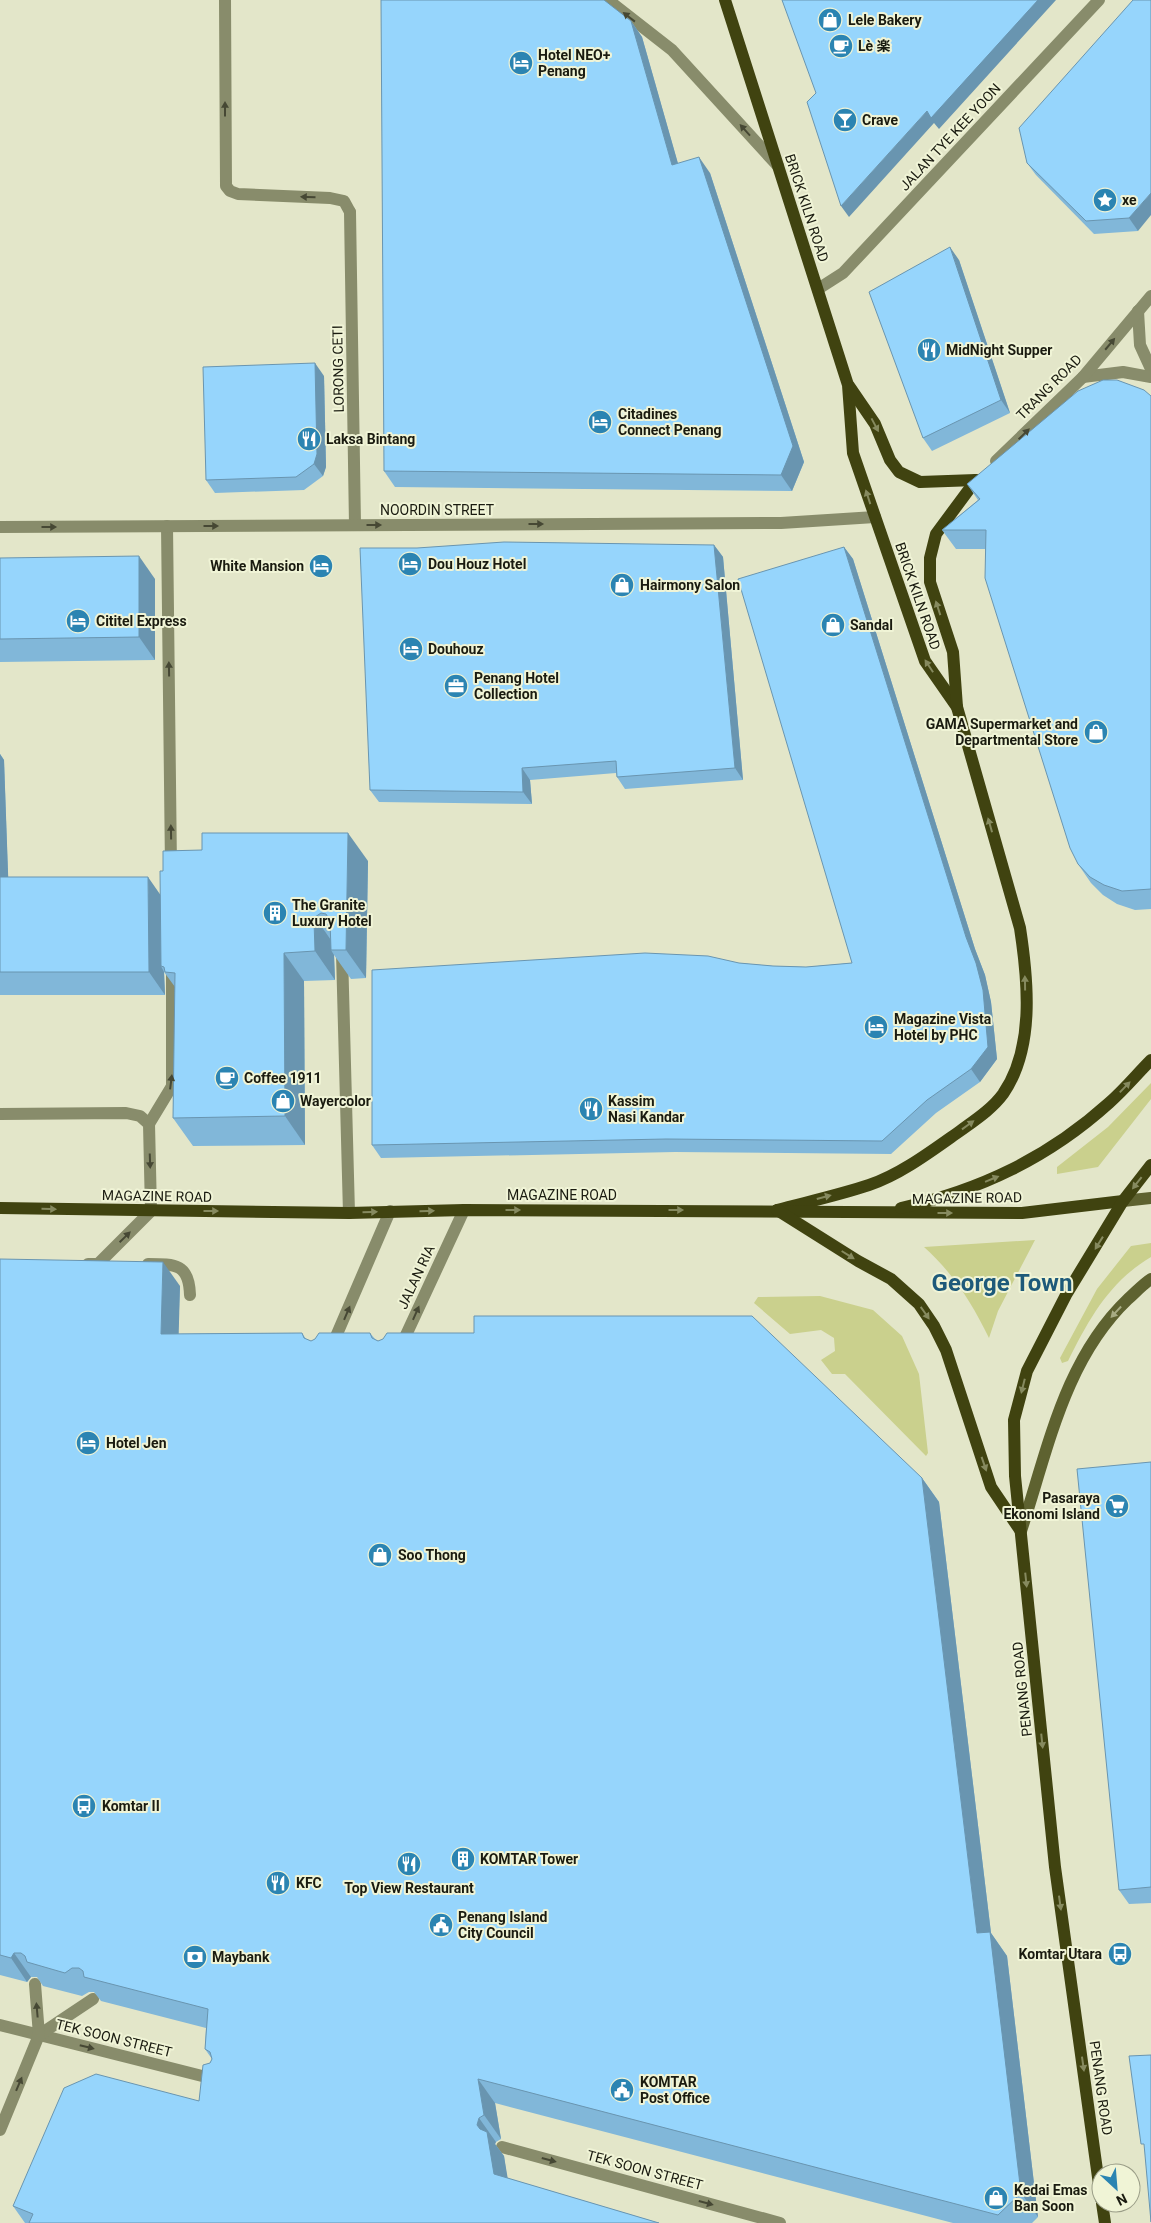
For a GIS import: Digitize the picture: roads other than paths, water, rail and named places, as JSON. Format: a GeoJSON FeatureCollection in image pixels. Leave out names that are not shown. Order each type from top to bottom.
{"type":"FeatureCollection","features":[{"type":"Feature","properties":{"kind":"main road","name":"BRICK KILN ROAD"},"geometry":{"type":"LineString","coordinates":[[725,0],[848,385],[853,453],[925,661],[957,706],[1020,928],[1026,989],[1025,1036],[1016,1068],[1003,1094],[986,1112],[925,1156],[870,1185],[777,1210]]}},
{"type":"Feature","properties":{"kind":"main road"},"geometry":{"type":"LineString","coordinates":[[848,385],[875,424],[890,460],[899,472],[920,482],[976,480]]}},
{"type":"Feature","properties":{"kind":"main road"},"geometry":{"type":"LineString","coordinates":[[957,706],[953,652],[930,582],[930,558],[936,534],[976,480]]}},
{"type":"Feature","properties":{"kind":"main road"},"geometry":{"type":"LineString","coordinates":[[879,1213],[946,1198],[1008,1172],[1066,1137],[1109,1103],[1151,1060]]}},
{"type":"Feature","properties":{"kind":"main road","name":"PENANG ROAD"},"geometry":{"type":"LineString","coordinates":[[1096,2163],[1055,1867],[1015,1476],[1014,1420],[1026,1371],[1066,1295],[1123,1201],[1151,1165]]}},
{"type":"Feature","properties":{"kind":"main road"},"geometry":{"type":"LineString","coordinates":[[1123,1201],[1151,1198]]}},
{"type":"Feature","properties":{"kind":"main road","name":"MAGAZINE ROAD"},"geometry":{"type":"LineString","coordinates":[[0,1208],[349,1213],[464,1210],[777,1210],[879,1213],[1022,1212],[1123,1201]]}},
{"type":"Feature","properties":{"kind":"main road"},"geometry":{"type":"LineString","coordinates":[[777,1210],[858,1261],[891,1279],[919,1304],[934,1326],[946,1350],[991,1487],[1021,1531]]}},
{"type":"Feature","properties":{"kind":"main road"},"geometry":{"type":"LineString","coordinates":[[1021,1531],[1049,1436],[1084,1354],[1112,1314],[1151,1278]]}},
{"type":"Feature","properties":{"kind":"street","name":"LORONG CETI"},"geometry":{"type":"LineString","coordinates":[[225,0],[226,186],[230,191],[238,194],[330,198],[344,201],[350,212],[355,525]]}},
{"type":"Feature","properties":{"kind":"street"},"geometry":{"type":"LineString","coordinates":[[608,0],[672,50],[778,166]]}},
{"type":"Feature","properties":{"kind":"street","name":"JALAN TYE KEE YOON"},"geometry":{"type":"LineString","coordinates":[[818,289],[843,273],[1099,0]]}},
{"type":"Feature","properties":{"kind":"street","name":"TRANG ROAD"},"geometry":{"type":"LineString","coordinates":[[976,480],[1083,377],[1151,296]]}},
{"type":"Feature","properties":{"kind":"street"},"geometry":{"type":"LineString","coordinates":[[1138,311],[1140,345],[1151,370]]}},
{"type":"Feature","properties":{"kind":"street"},"geometry":{"type":"LineString","coordinates":[[1083,377],[1117,372],[1134,372],[1151,377]]}},
{"type":"Feature","properties":{"kind":"street","name":"NOORDIN STREET"},"geometry":{"type":"LineString","coordinates":[[0,527],[781,523],[875,517]]}},
{"type":"Feature","properties":{"kind":"street"},"geometry":{"type":"LineString","coordinates":[[167,526],[172,877]]}},
{"type":"Feature","properties":{"kind":"street"},"geometry":{"type":"LineString","coordinates":[[342,950],[349,1213]]}},
{"type":"Feature","properties":{"kind":"street"},"geometry":{"type":"LineString","coordinates":[[98,1264],[152,1211],[144,1120],[172,1086],[172,955]]}},
{"type":"Feature","properties":{"kind":"street"},"geometry":{"type":"LineString","coordinates":[[0,1114],[126,1113],[144,1120]]}},
{"type":"Feature","properties":{"kind":"street","name":"JALAN RIA"},"geometry":{"type":"LineString","coordinates":[[395,1357],[464,1210]]}},
{"type":"Feature","properties":{"kind":"street"},"geometry":{"type":"LineString","coordinates":[[327,1357],[390,1211]]}},
{"type":"Feature","properties":{"kind":"street"},"geometry":{"type":"LineString","coordinates":[[79,1264],[117,1264]]}},
{"type":"Feature","properties":{"kind":"street"},"geometry":{"type":"LineString","coordinates":[[135,1264],[171,1264],[184,1271],[190,1281],[190,1295]]}},
{"type":"Feature","properties":{"kind":"street"},"geometry":{"type":"LineString","coordinates":[[0,2130],[39,2035],[35,1984]]}},
{"type":"Feature","properties":{"kind":"street"},"geometry":{"type":"LineString","coordinates":[[39,2035],[93,1999]]}},
{"type":"Feature","properties":{"kind":"street","name":"TEK SOON STREET"},"geometry":{"type":"LineString","coordinates":[[0,2025],[221,2081]]}},
{"type":"Feature","properties":{"kind":"street","name":"TEK SOON STREET"},"geometry":{"type":"LineString","coordinates":[[502,2147],[780,2223]]}},
{"type":"Feature","properties":{"kind":"place","name":"Lele Bakery"},"geometry":{"type":"Point","coordinates":[830,20]}},
{"type":"Feature","properties":{"kind":"place","name":"Lè 楽"},"geometry":{"type":"Point","coordinates":[841,46]}},
{"type":"Feature","properties":{"kind":"place","name":"Hotel NEO+ Penang"},"geometry":{"type":"Point","coordinates":[521,63]}},
{"type":"Feature","properties":{"kind":"place","name":"Crave"},"geometry":{"type":"Point","coordinates":[845,120]}},
{"type":"Feature","properties":{"kind":"place","name":"xe"},"geometry":{"type":"Point","coordinates":[1105,200]}},
{"type":"Feature","properties":{"kind":"place","name":"MidNight Supper"},"geometry":{"type":"Point","coordinates":[929,350]}},
{"type":"Feature","properties":{"kind":"place","name":"Citadines Connect Penang"},"geometry":{"type":"Point","coordinates":[600,422]}},
{"type":"Feature","properties":{"kind":"place","name":"Laksa Bintang"},"geometry":{"type":"Point","coordinates":[309,439]}},
{"type":"Feature","properties":{"kind":"place","name":"Dou Houz Hotel"},"geometry":{"type":"Point","coordinates":[410,564]}},
{"type":"Feature","properties":{"kind":"place","name":"White Mansion"},"geometry":{"type":"Point","coordinates":[321,566]}},
{"type":"Feature","properties":{"kind":"place","name":"Hairmony Salon"},"geometry":{"type":"Point","coordinates":[622,585]}},
{"type":"Feature","properties":{"kind":"place","name":"Cititel Express"},"geometry":{"type":"Point","coordinates":[78,621]}},
{"type":"Feature","properties":{"kind":"place","name":"Sandal"},"geometry":{"type":"Point","coordinates":[833,625]}},
{"type":"Feature","properties":{"kind":"place","name":"Douhouz"},"geometry":{"type":"Point","coordinates":[411,649]}},
{"type":"Feature","properties":{"kind":"place","name":"Penang Hotel Collection"},"geometry":{"type":"Point","coordinates":[456,686]}},
{"type":"Feature","properties":{"kind":"place","name":"GAMA Supermarket and Departmental Store"},"geometry":{"type":"Point","coordinates":[1096,732]}},
{"type":"Feature","properties":{"kind":"place","name":"The Granite Luxury Hotel"},"geometry":{"type":"Point","coordinates":[275,913]}},
{"type":"Feature","properties":{"kind":"place","name":"Magazine Vista Hotel by PHC"},"geometry":{"type":"Point","coordinates":[876,1027]}},
{"type":"Feature","properties":{"kind":"place","name":"Coffee 1911"},"geometry":{"type":"Point","coordinates":[227,1078]}},
{"type":"Feature","properties":{"kind":"place","name":"Wayercolor"},"geometry":{"type":"Point","coordinates":[283,1101]}},
{"type":"Feature","properties":{"kind":"place","name":"Kassim Nasi Kandar"},"geometry":{"type":"Point","coordinates":[591,1109]}},
{"type":"Feature","properties":{"kind":"place","name":"Hotel Jen"},"geometry":{"type":"Point","coordinates":[88,1443]}},
{"type":"Feature","properties":{"kind":"place","name":"Pasaraya Ekonomi Island"},"geometry":{"type":"Point","coordinates":[1117,1506]}},
{"type":"Feature","properties":{"kind":"place","name":"Soo Thong"},"geometry":{"type":"Point","coordinates":[380,1555]}},
{"type":"Feature","properties":{"kind":"place","name":"Komtar II"},"geometry":{"type":"Point","coordinates":[84,1806]}},
{"type":"Feature","properties":{"kind":"place","name":"KOMTAR Tower"},"geometry":{"type":"Point","coordinates":[463,1859]}},
{"type":"Feature","properties":{"kind":"place","name":"Top View Restaurant"},"geometry":{"type":"Point","coordinates":[409,1864]}},
{"type":"Feature","properties":{"kind":"place","name":"KFC"},"geometry":{"type":"Point","coordinates":[278,1883]}},
{"type":"Feature","properties":{"kind":"place","name":"Penang Island City Council"},"geometry":{"type":"Point","coordinates":[441,1925]}},
{"type":"Feature","properties":{"kind":"place","name":"Komtar Utara"},"geometry":{"type":"Point","coordinates":[1120,1954]}},
{"type":"Feature","properties":{"kind":"place","name":"Maybank"},"geometry":{"type":"Point","coordinates":[195,1957]}},
{"type":"Feature","properties":{"kind":"place","name":"KOMTAR Post Office"},"geometry":{"type":"Point","coordinates":[622,2090]}},
{"type":"Feature","properties":{"kind":"place","name":"Kedai Emas Ban Soon"},"geometry":{"type":"Point","coordinates":[996,2198]}},
{"type":"Feature","properties":{"kind":"district","name":"George Town"},"geometry":{"type":"Point","coordinates":[1002,1283]}}]}
